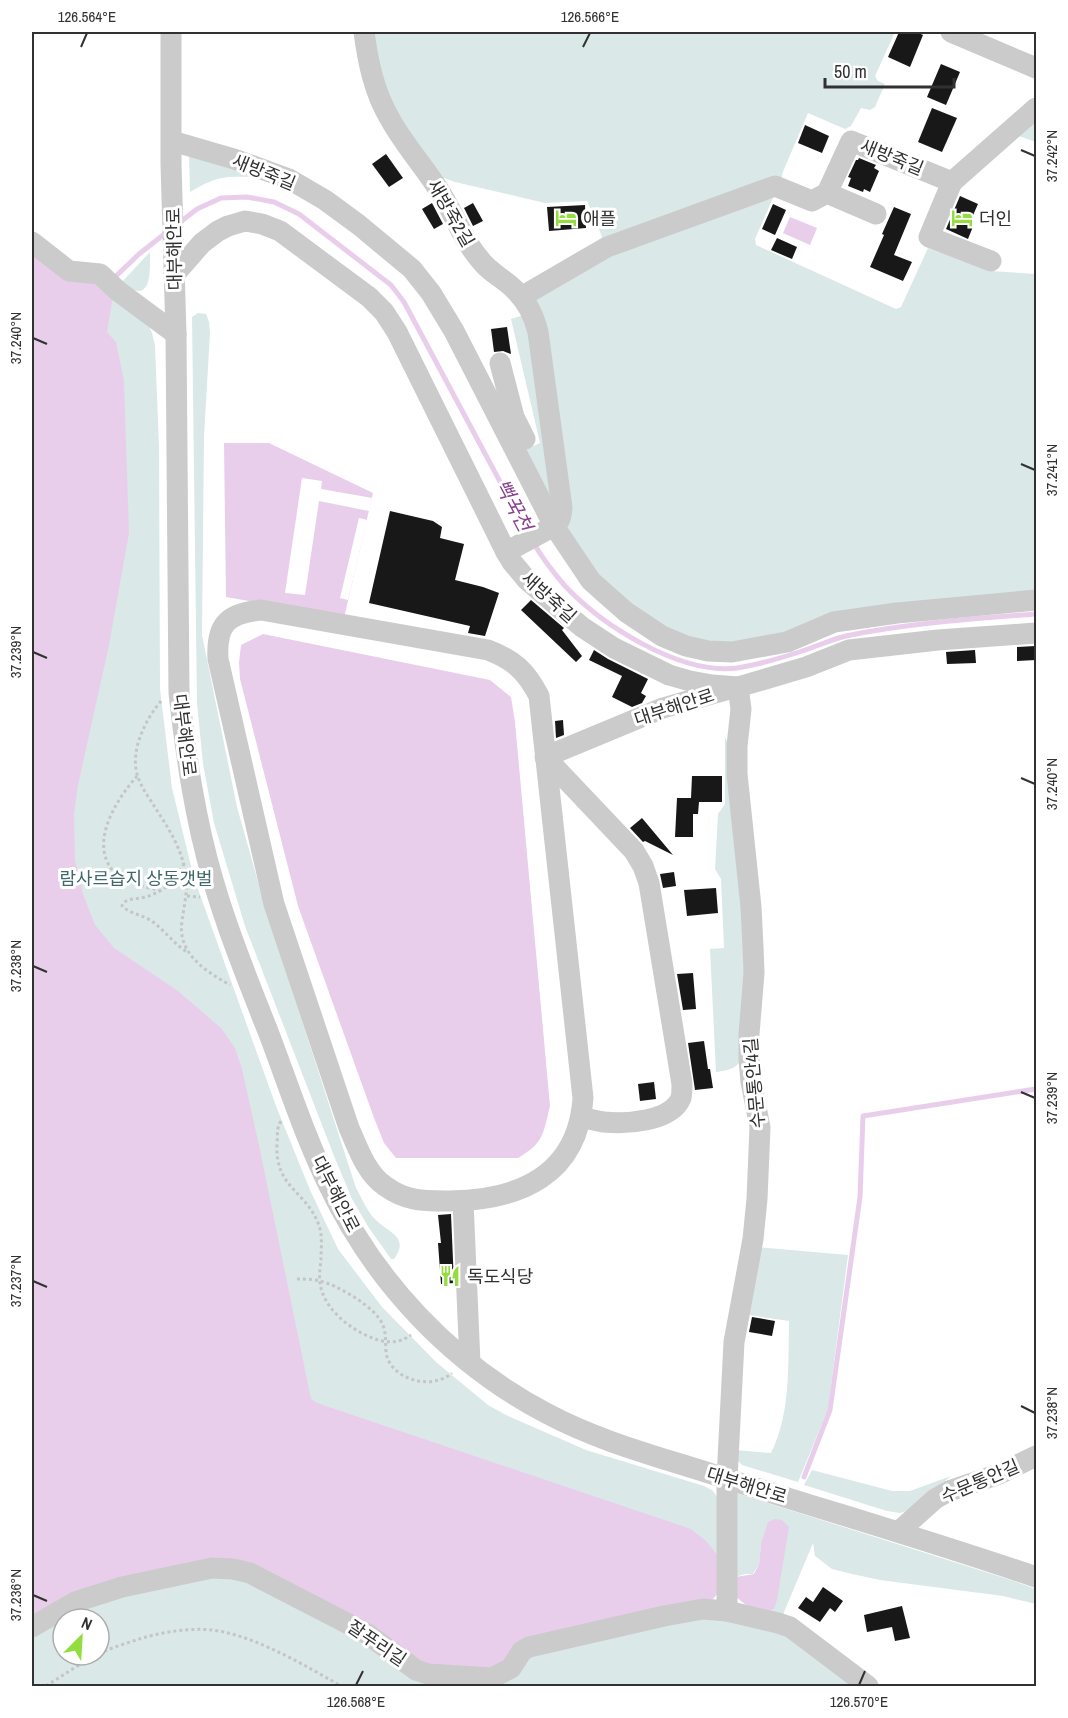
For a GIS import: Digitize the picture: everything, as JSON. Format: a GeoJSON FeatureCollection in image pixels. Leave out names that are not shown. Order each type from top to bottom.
{"type":"FeatureCollection","features":[{"type":"Feature","properties":{"kind":"street","name":"대부해안로"},"geometry":{"type":"LineString","coordinates":[[171,32],[179,693],[185,748],[213,881],[303,1125],[328,1185],[354,1233],[408,1306],[443,1340],[463,1366],[548,1415],[606,1440],[962,1551],[1036,1577]]}},
{"type":"Feature","properties":{"kind":"street","name":"새방죽2길"},"geometry":{"type":"LineString","coordinates":[[364,32],[375,87],[391,121],[443,197],[466,243],[482,263],[521,297],[535,322],[562,508],[561,517],[552,528]]}},
{"type":"Feature","properties":{"kind":"street"},"geometry":{"type":"LineString","coordinates":[[951,32],[1036,68]]}},
{"type":"Feature","properties":{"kind":"street"},"geometry":{"type":"LineString","coordinates":[[991,261],[929,237],[952,182],[1036,108]]}},
{"type":"Feature","properties":{"kind":"street","name":"새방죽길"},"geometry":{"type":"LineString","coordinates":[[172,141],[234,159],[290,179],[325,200],[412,268],[431,292],[454,331],[552,528],[591,580],[626,612],[662,636],[686,646],[708,651],[732,652],[787,642],[834,622],[897,613],[1036,600]]}},
{"type":"Feature","properties":{"kind":"street","name":"새방죽길"},"geometry":{"type":"LineString","coordinates":[[827,193],[851,141],[952,182]]}},
{"type":"Feature","properties":{"kind":"street"},"geometry":{"type":"LineString","coordinates":[[521,297],[607,247],[775,186],[812,201],[827,193],[876,214]]}},
{"type":"Feature","properties":{"kind":"street","name":"새방죽길"},"geometry":{"type":"LineString","coordinates":[[174,265],[218,231],[236,223],[254,222],[280,231],[369,297],[384,312],[397,332],[510,549],[512,562],[527,580],[582,627],[614,648],[669,675],[712,685],[738,687],[806,667],[849,650],[938,640],[1036,633]]}},
{"type":"Feature","properties":{"kind":"street"},"geometry":{"type":"LineString","coordinates":[[32,242],[69,271],[100,274],[118,291],[176,334]]}},
{"type":"Feature","properties":{"kind":"street"},"geometry":{"type":"LineString","coordinates":[[500,363],[514,417],[527,441],[514,448]]}},
{"type":"Feature","properties":{"kind":"street"},"geometry":{"type":"LineString","coordinates":[[510,549],[552,528]]}},
{"type":"Feature","properties":{"kind":"street"},"geometry":{"type":"LineString","coordinates":[[261,610],[488,650],[503,656],[519,667],[531,681],[539,696],[545,757],[583,1098],[581,1117],[574,1139],[564,1157],[549,1172],[531,1184],[489,1199],[412,1200],[382,1184],[370,1170],[349,1128],[274,904],[219,659],[217,643],[222,626],[234,616],[247,611],[261,610]]}},
{"type":"Feature","properties":{"kind":"street","name":"대부해안로"},"geometry":{"type":"LineString","coordinates":[[545,757],[663,708],[738,687]]}},
{"type":"Feature","properties":{"kind":"street","name":"수문통안4길"},"geometry":{"type":"LineString","coordinates":[[727,1479],[734,1342],[753,1239],[760,1128],[749,1059],[754,973],[751,907],[738,774],[737,746],[741,709],[738,687]]}},
{"type":"Feature","properties":{"kind":"street"},"geometry":{"type":"LineString","coordinates":[[545,757],[634,851],[643,866],[649,883],[682,1084],[682,1096],[675,1107],[663,1115],[647,1120],[604,1122],[581,1117]]}},
{"type":"Feature","properties":{"kind":"street"},"geometry":{"type":"LineString","coordinates":[[463,1201],[463,1366]]}},
{"type":"Feature","properties":{"kind":"street","name":"수문통안길"},"geometry":{"type":"LineString","coordinates":[[898,1532],[935,1498],[999,1474],[1036,1456]]}},
{"type":"Feature","properties":{"kind":"street"},"geometry":{"type":"LineString","coordinates":[[727,1479],[727,1604]]}},
{"type":"Feature","properties":{"kind":"street","name":"잘푸리길"},"geometry":{"type":"LineString","coordinates":[[32,1627],[75,1602],[122,1587],[212,1568],[233,1569],[250,1573],[366,1633],[416,1670],[428,1674],[492,1678],[511,1668],[522,1651],[529,1647],[727,1604],[790,1627],[868,1686]]}},
{"type":"Feature","properties":{"kind":"path"},"geometry":{"type":"LineString","coordinates":[[164,699],[154,710],[140,736],[137,750],[137,776],[172,834],[184,863],[187,875],[187,896],[181,923],[181,935],[188,954]]}},
{"type":"Feature","properties":{"kind":"path"},"geometry":{"type":"LineString","coordinates":[[137,776],[109,817],[105,829],[106,854],[109,864],[121,878],[161,890]]}},
{"type":"Feature","properties":{"kind":"path"},"geometry":{"type":"LineString","coordinates":[[184,863],[175,880],[161,890],[145,897],[126,900],[122,906],[152,922],[210,974],[232,986]]}},
{"type":"Feature","properties":{"kind":"path"},"geometry":{"type":"LineString","coordinates":[[187,896],[205,897]]}},
{"type":"Feature","properties":{"kind":"path"},"geometry":{"type":"LineString","coordinates":[[285,1114],[277,1131],[278,1162],[282,1175],[313,1213],[321,1231],[320,1281],[322,1292],[334,1312],[361,1333],[376,1340],[387,1343],[396,1342],[415,1332]]}},
{"type":"Feature","properties":{"kind":"path"},"geometry":{"type":"LineString","coordinates":[[297,1279],[320,1281],[347,1294],[377,1316],[385,1329],[386,1354],[394,1370],[412,1380],[437,1381],[446,1378],[463,1366]]}},
{"type":"Feature","properties":{"kind":"path"},"geometry":{"type":"LineString","coordinates":[[111,1650],[154,1635],[182,1630],[223,1631],[264,1646],[341,1686]]}},
{"type":"Feature","properties":{"kind":"path"},"geometry":{"type":"LineString","coordinates":[[46,1686],[76,1667]]}},
{"type":"Feature","properties":{"kind":"green space"},"geometry":{"type":"Polygon","coordinates":[[[370,32],[895,32],[875,76],[878,81],[885,84],[875,107],[870,110],[861,108],[851,126],[845,129],[808,113],[782,174],[784,180],[603,239],[587,201],[545,203],[441,177],[393,114],[370,32]]]}},
{"type":"Feature","properties":{"kind":"green space"},"geometry":{"type":"Polygon","coordinates":[[[1036,115],[1036,142],[1016,135],[1036,115]]]}},
{"type":"Feature","properties":{"kind":"green space"},"geometry":{"type":"Polygon","coordinates":[[[189,154],[255,177],[221,178],[190,192],[189,154]]]}},
{"type":"Feature","properties":{"kind":"green space"},"geometry":{"type":"Polygon","coordinates":[[[773,198],[755,239],[756,245],[896,309],[901,307],[928,248],[991,271],[1036,274],[1036,596],[785,639],[708,649],[628,609],[565,536],[529,296],[606,252],[773,198]]]}},
{"type":"Feature","properties":{"kind":"green space"},"geometry":{"type":"Polygon","coordinates":[[[150,252],[149,278],[144,289],[139,291],[131,289],[121,283],[150,252]]]}},
{"type":"Feature","properties":{"kind":"green space","name":"람사르습지 상동갯벌"},"geometry":{"type":"Polygon","coordinates":[[[97,280],[147,321],[155,345],[159,447],[160,689],[172,788],[194,878],[276,1106],[310,1190],[338,1249],[382,1307],[436,1362],[488,1405],[586,1450],[712,1490],[718,1498],[719,1557],[314,1434],[95,1090],[32,363],[97,280]]]}},
{"type":"Feature","properties":{"kind":"green space"},"geometry":{"type":"Polygon","coordinates":[[[198,313],[206,314],[210,333],[204,436],[202,635],[237,807],[264,903],[356,1188],[373,1217],[399,1240],[400,1245],[394,1259],[391,1259],[369,1228],[352,1199],[334,1156],[245,926],[214,823],[203,764],[197,703],[192,317],[198,313]]]}},
{"type":"Feature","properties":{"kind":"green space"},"geometry":{"type":"Polygon","coordinates":[[[527,314],[554,504],[520,452],[540,443],[511,319],[527,314]]]}},
{"type":"Feature","properties":{"kind":"green space"},"geometry":{"type":"Polygon","coordinates":[[[725,737],[732,753],[746,891],[743,1057],[732,1068],[716,1072],[710,949],[724,948],[721,879],[715,869],[718,814],[725,804],[725,737]]]}},
{"type":"Feature","properties":{"kind":"green space"},"geometry":{"type":"Polygon","coordinates":[[[756,1247],[848,1255],[828,1409],[798,1482],[742,1465],[738,1461],[735,1450],[771,1453],[782,1422],[787,1388],[789,1321],[743,1314],[756,1247]]]}},
{"type":"Feature","properties":{"kind":"green space"},"geometry":{"type":"Polygon","coordinates":[[[812,1470],[892,1491],[910,1491],[951,1476],[909,1510],[900,1513],[804,1485],[812,1470]]]}},
{"type":"Feature","properties":{"kind":"green space"},"geometry":{"type":"Polygon","coordinates":[[[733,1492],[1036,1589],[1036,1604],[1003,1596],[880,1580],[832,1569],[815,1556],[813,1543],[782,1617],[765,1612],[761,1544],[759,1564],[753,1574],[735,1577],[733,1492]]]}},
{"type":"Feature","properties":{"kind":"green space"},"geometry":{"type":"Polygon","coordinates":[[[212,1573],[525,1656],[705,1614],[786,1631],[860,1686],[32,1686],[32,1633],[51,1622],[51,1667],[111,1667],[111,1607],[75,1607],[212,1573]]]}},
{"type":"Feature","properties":{"kind":"shaded area"},"geometry":{"type":"Polygon","coordinates":[[[790,217],[817,228],[810,245],[783,233],[790,217]]]}},
{"type":"Feature","properties":{"kind":"shaded area"},"geometry":{"type":"Polygon","coordinates":[[[32,250],[97,280],[113,296],[107,332],[116,342],[124,381],[129,533],[109,645],[78,785],[74,814],[75,860],[83,894],[95,925],[114,948],[178,991],[221,1028],[235,1048],[260,1150],[311,1399],[317,1403],[691,1529],[706,1541],[719,1557],[719,1592],[713,1599],[698,1605],[594,1629],[490,1674],[428,1670],[248,1567],[79,1607],[51,1607],[51,1614],[32,1618],[32,250]]]}},
{"type":"Feature","properties":{"kind":"shaded area"},"geometry":{"type":"Polygon","coordinates":[[[224,443],[269,443],[373,493],[344,618],[226,597],[224,443]]]}},
{"type":"Feature","properties":{"kind":"shaded area"},"geometry":{"type":"Polygon","coordinates":[[[263,634],[490,680],[511,697],[550,1106],[546,1124],[538,1142],[518,1158],[396,1158],[384,1143],[298,906],[240,679],[241,645],[263,634]]]}},
{"type":"Feature","properties":{"kind":"shaded area"},"geometry":{"type":"Polygon","coordinates":[[[775,1519],[782,1520],[789,1527],[777,1600],[774,1609],[757,1611],[736,1597],[735,1577],[754,1574],[759,1564],[761,1544],[768,1522],[775,1519]]]}},
{"type":"Feature","properties":{"kind":"pier"},"geometry":{"type":"Polygon","coordinates":[[[302,478],[322,481],[321,489],[372,498],[369,511],[319,501],[305,595],[285,593],[302,478]]]}},
{"type":"Feature","properties":{"kind":"pier"},"geometry":{"type":"Polygon","coordinates":[[[359,518],[367,520],[348,600],[340,598],[359,518]]]}},
{"type":"Feature","properties":{"kind":"building"},"geometry":{"type":"Polygon","coordinates":[[[899,32],[916,32],[923,35],[910,67],[888,57],[899,32]]]}},
{"type":"Feature","properties":{"kind":"building"},"geometry":{"type":"Polygon","coordinates":[[[941,64],[960,72],[946,105],[927,97],[941,64]]]}},
{"type":"Feature","properties":{"kind":"building"},"geometry":{"type":"Polygon","coordinates":[[[932,108],[957,118],[942,152],[918,142],[932,108]]]}},
{"type":"Feature","properties":{"kind":"building"},"geometry":{"type":"Polygon","coordinates":[[[805,125],[829,136],[822,153],[798,143],[805,125]]]}},
{"type":"Feature","properties":{"kind":"building"},"geometry":{"type":"Polygon","coordinates":[[[386,154],[403,178],[389,187],[372,164],[386,154]]]}},
{"type":"Feature","properties":{"kind":"building"},"geometry":{"type":"Polygon","coordinates":[[[859,158],[876,165],[874,168],[879,171],[870,192],[864,189],[863,192],[848,186],[851,178],[848,177],[859,158]]]}},
{"type":"Feature","properties":{"kind":"building"},"geometry":{"type":"Polygon","coordinates":[[[960,196],[978,204],[970,222],[974,224],[968,239],[946,229],[960,196]]]}},
{"type":"Feature","properties":{"kind":"building"},"geometry":{"type":"Polygon","coordinates":[[[432,203],[443,224],[434,229],[422,209],[432,203]]]}},
{"type":"Feature","properties":{"kind":"building"},"geometry":{"type":"Polygon","coordinates":[[[473,203],[483,221],[473,226],[464,208],[473,203]]]}},
{"type":"Feature","properties":{"kind":"building"},"geometry":{"type":"Polygon","coordinates":[[[773,204],[786,210],[775,235],[762,229],[773,204]]]}},
{"type":"Feature","properties":{"kind":"building"},"geometry":{"type":"Polygon","coordinates":[[[585,205],[586,228],[549,231],[547,207],[585,205]]]}},
{"type":"Feature","properties":{"kind":"building"},"geometry":{"type":"Polygon","coordinates":[[[894,207],[911,214],[894,255],[912,262],[903,281],[870,267],[894,207]]]}},
{"type":"Feature","properties":{"kind":"building"},"geometry":{"type":"Polygon","coordinates":[[[777,238],[797,247],[792,259],[771,250],[777,238]]]}},
{"type":"Feature","properties":{"kind":"building"},"geometry":{"type":"Polygon","coordinates":[[[507,327],[511,354],[503,351],[494,352],[491,329],[507,327]]]}},
{"type":"Feature","properties":{"kind":"building"},"geometry":{"type":"Polygon","coordinates":[[[390,511],[433,521],[442,527],[440,538],[464,544],[455,580],[499,593],[485,636],[468,633],[470,626],[369,603],[390,511]]]}},
{"type":"Feature","properties":{"kind":"building"},"geometry":{"type":"Polygon","coordinates":[[[531,600],[564,628],[562,630],[582,656],[576,662],[521,610],[531,600]]]}},
{"type":"Feature","properties":{"kind":"building"},"geometry":{"type":"Polygon","coordinates":[[[1036,646],[1036,660],[1017,661],[1017,647],[1036,646]]]}},
{"type":"Feature","properties":{"kind":"building"},"geometry":{"type":"Polygon","coordinates":[[[594,650],[648,679],[641,693],[646,696],[642,703],[632,707],[612,697],[622,676],[589,660],[594,650]]]}},
{"type":"Feature","properties":{"kind":"building"},"geometry":{"type":"Polygon","coordinates":[[[975,650],[976,663],[947,664],[946,652],[975,650]]]}},
{"type":"Feature","properties":{"kind":"building"},"geometry":{"type":"Polygon","coordinates":[[[563,720],[564,735],[556,738],[555,721],[563,720]]]}},
{"type":"Feature","properties":{"kind":"building"},"geometry":{"type":"Polygon","coordinates":[[[692,776],[722,776],[722,802],[699,802],[698,814],[693,814],[693,837],[675,837],[677,798],[691,798],[692,776]]]}},
{"type":"Feature","properties":{"kind":"building"},"geometry":{"type":"Polygon","coordinates":[[[642,818],[673,855],[643,842],[630,828],[642,818]]]}},
{"type":"Feature","properties":{"kind":"building"},"geometry":{"type":"Polygon","coordinates":[[[674,872],[676,886],[663,888],[660,874],[674,872]]]}},
{"type":"Feature","properties":{"kind":"building"},"geometry":{"type":"Polygon","coordinates":[[[716,888],[718,913],[687,916],[684,890],[716,888]]]}},
{"type":"Feature","properties":{"kind":"building"},"geometry":{"type":"Polygon","coordinates":[[[693,973],[696,1009],[683,1010],[677,974],[693,973]]]}},
{"type":"Feature","properties":{"kind":"building"},"geometry":{"type":"Polygon","coordinates":[[[704,1041],[713,1088],[695,1090],[688,1043],[704,1041]]]}},
{"type":"Feature","properties":{"kind":"building"},"geometry":{"type":"Polygon","coordinates":[[[654,1082],[656,1099],[640,1101],[638,1084],[654,1082]]]}},
{"type":"Feature","properties":{"kind":"building"},"geometry":{"type":"Polygon","coordinates":[[[451,1214],[454,1283],[441,1284],[438,1215],[451,1214]]]}},
{"type":"Feature","properties":{"kind":"building"},"geometry":{"type":"Polygon","coordinates":[[[752,1317],[775,1321],[772,1336],[749,1332],[752,1317]]]}},
{"type":"Feature","properties":{"kind":"building"},"geometry":{"type":"Polygon","coordinates":[[[823,1587],[843,1601],[835,1612],[830,1608],[820,1622],[798,1608],[806,1597],[813,1602],[823,1587]]]}},
{"type":"Feature","properties":{"kind":"building"},"geometry":{"type":"Polygon","coordinates":[[[902,1606],[910,1638],[895,1641],[892,1627],[867,1632],[864,1615],[902,1606]]]}},
{"type":"Feature","properties":{"kind":"waterway","name":"뻑꾹천"},"geometry":{"type":"LineString","coordinates":[[179,223],[197,209],[221,198],[247,197],[274,202],[299,214],[391,285],[404,302],[528,534]]}},
{"type":"Feature","properties":{"kind":"waterway","name":"뻑꾹천"},"geometry":{"type":"LineString","coordinates":[[113,279],[167,232]]}},
{"type":"Feature","properties":{"kind":"waterway","name":"뻑꾹천"},"geometry":{"type":"LineString","coordinates":[[533,542],[565,586],[600,617],[644,645],[668,656],[691,664],[715,668],[737,668],[755,664],[791,655],[841,637],[893,628],[1036,614]]}},
{"type":"Feature","properties":{"kind":"waterway"},"geometry":{"type":"LineString","coordinates":[[804,1477],[830,1410],[860,1197],[863,1116],[1036,1089]]}},
{"type":"Feature","properties":{"kind":"place","name":"애플"},"geometry":{"type":"Point","coordinates":[566,218]}},
{"type":"Feature","properties":{"kind":"place","name":"더인"},"geometry":{"type":"Point","coordinates":[962,218]}},
{"type":"Feature","properties":{"kind":"place","name":"독도식당"},"geometry":{"type":"Point","coordinates":[450,1276]}}]}
